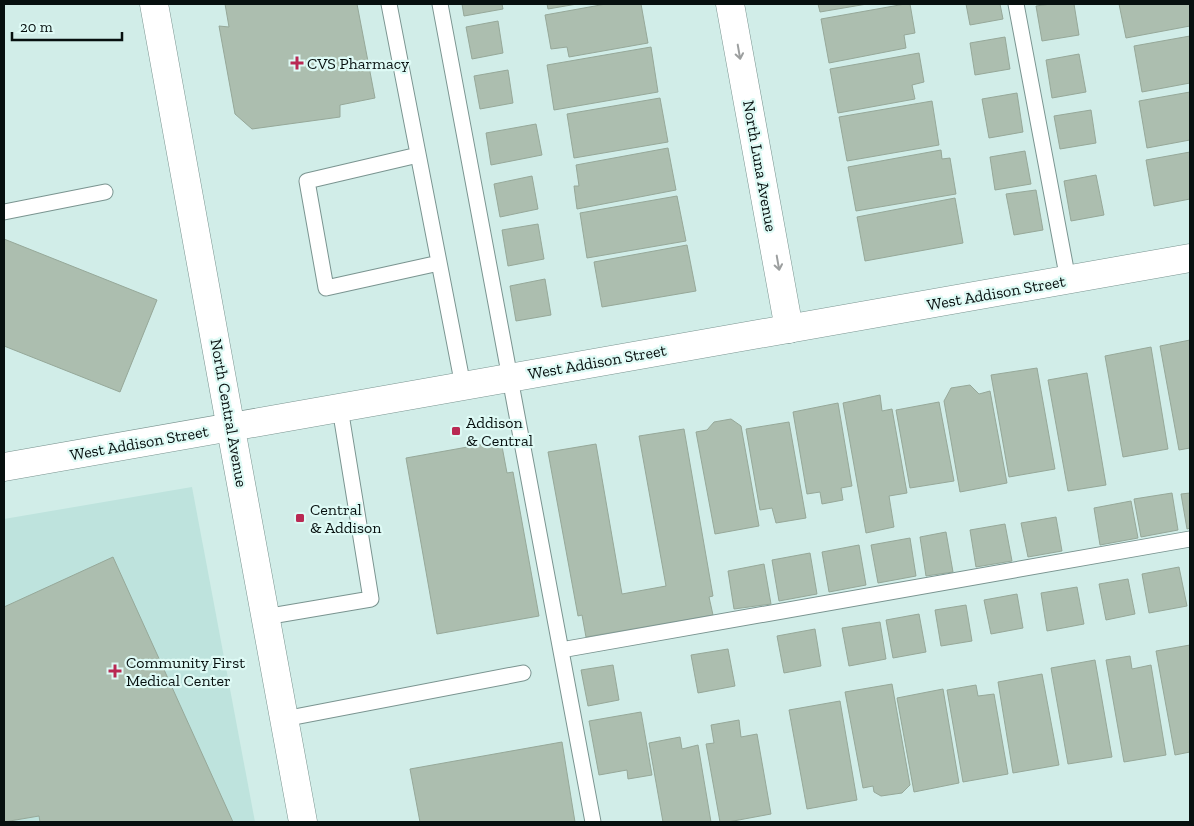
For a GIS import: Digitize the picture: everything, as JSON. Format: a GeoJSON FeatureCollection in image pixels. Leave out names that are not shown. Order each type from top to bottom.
{"type":"FeatureCollection","features":[{"type":"Feature","properties":{"kind":"street","name":"North Central Avenue"},"geometry":{"type":"LineString","coordinates":[[154,4],[303,822]]}},
{"type":"Feature","properties":{"kind":"street","name":"North Luna Avenue"},"geometry":{"type":"LineString","coordinates":[[730,4],[789,329]]}},
{"type":"Feature","properties":{"kind":"street","name":"West Addison Street"},"geometry":{"type":"LineString","coordinates":[[4,467],[1190,258]]}},
{"type":"Feature","properties":{"kind":"lane"},"geometry":{"type":"LineString","coordinates":[[389,4],[463,386]]}},
{"type":"Feature","properties":{"kind":"lane"},"geometry":{"type":"LineString","coordinates":[[440,4],[593,822]]}},
{"type":"Feature","properties":{"kind":"lane"},"geometry":{"type":"LineString","coordinates":[[1016,4],[1068,280]]}},
{"type":"Feature","properties":{"kind":"lane"},"geometry":{"type":"LineString","coordinates":[[418,155],[307,181],[326,288],[439,263]]}},
{"type":"Feature","properties":{"kind":"lane"},"geometry":{"type":"LineString","coordinates":[[4,212],[105,192]]}},
{"type":"Feature","properties":{"kind":"lane"},"geometry":{"type":"LineString","coordinates":[[265,617],[371,599],[340,408]]}},
{"type":"Feature","properties":{"kind":"lane"},"geometry":{"type":"LineString","coordinates":[[561,650],[1190,539]]}},
{"type":"Feature","properties":{"kind":"lane"},"geometry":{"type":"LineString","coordinates":[[284,719],[523,673]]}},
{"type":"Feature","properties":{"kind":"shaded area","name":"Community First Medical Center"},"geometry":{"type":"Polygon","coordinates":[[[192,487],[255,822],[4,822],[4,519],[192,487]]]}},
{"type":"Feature","properties":{"kind":"building","name":"CVS Pharmacy"},"geometry":{"type":"Polygon","coordinates":[[[225,4],[357,4],[375,98],[340,105],[340,117],[252,129],[235,114],[219,26],[229,27],[225,4]]]}},
{"type":"Feature","properties":{"kind":"building"},"geometry":{"type":"Polygon","coordinates":[[[462,4],[502,4],[503,9],[464,16],[462,4]]]}},
{"type":"Feature","properties":{"kind":"building"},"geometry":{"type":"Polygon","coordinates":[[[547,4],[577,4],[548,9],[547,4]]]}},
{"type":"Feature","properties":{"kind":"building"},"geometry":{"type":"Polygon","coordinates":[[[606,4],[641,4],[648,43],[569,57],[567,47],[551,49],[545,15],[606,4]]]}},
{"type":"Feature","properties":{"kind":"building"},"geometry":{"type":"Polygon","coordinates":[[[818,4],[867,4],[820,12],[818,4]]]}},
{"type":"Feature","properties":{"kind":"building"},"geometry":{"type":"Polygon","coordinates":[[[910,4],[915,33],[904,35],[906,48],[829,63],[821,19],[910,4]]]}},
{"type":"Feature","properties":{"kind":"building"},"geometry":{"type":"Polygon","coordinates":[[[966,4],[1000,4],[1003,19],[970,25],[966,4]]]}},
{"type":"Feature","properties":{"kind":"building"},"geometry":{"type":"Polygon","coordinates":[[[1074,4],[1079,35],[1042,41],[1036,6],[1074,4]]]}},
{"type":"Feature","properties":{"kind":"building"},"geometry":{"type":"Polygon","coordinates":[[[1119,4],[1190,4],[1190,26],[1126,38],[1119,4]]]}},
{"type":"Feature","properties":{"kind":"building"},"geometry":{"type":"Polygon","coordinates":[[[498,21],[503,53],[472,59],[466,27],[498,21]]]}},
{"type":"Feature","properties":{"kind":"building"},"geometry":{"type":"Polygon","coordinates":[[[1190,36],[1190,83],[1142,92],[1134,46],[1190,36]]]}},
{"type":"Feature","properties":{"kind":"building"},"geometry":{"type":"Polygon","coordinates":[[[1005,37],[1010,69],[975,75],[970,43],[1005,37]]]}},
{"type":"Feature","properties":{"kind":"building"},"geometry":{"type":"Polygon","coordinates":[[[651,47],[658,92],[554,110],[547,65],[651,47]]]}},
{"type":"Feature","properties":{"kind":"building"},"geometry":{"type":"Polygon","coordinates":[[[919,53],[924,82],[912,85],[915,99],[838,113],[830,69],[919,53]]]}},
{"type":"Feature","properties":{"kind":"building"},"geometry":{"type":"Polygon","coordinates":[[[1079,54],[1086,92],[1052,98],[1046,60],[1079,54]]]}},
{"type":"Feature","properties":{"kind":"building"},"geometry":{"type":"Polygon","coordinates":[[[508,70],[513,103],[480,109],[474,76],[508,70]]]}},
{"type":"Feature","properties":{"kind":"building"},"geometry":{"type":"Polygon","coordinates":[[[1190,92],[1190,140],[1147,148],[1139,101],[1190,92]]]}},
{"type":"Feature","properties":{"kind":"building"},"geometry":{"type":"Polygon","coordinates":[[[1017,93],[1023,132],[989,138],[982,99],[1017,93]]]}},
{"type":"Feature","properties":{"kind":"building"},"geometry":{"type":"Polygon","coordinates":[[[660,98],[668,142],[574,158],[567,114],[660,98]]]}},
{"type":"Feature","properties":{"kind":"building"},"geometry":{"type":"Polygon","coordinates":[[[932,101],[939,145],[847,161],[839,117],[932,101]]]}},
{"type":"Feature","properties":{"kind":"building"},"geometry":{"type":"Polygon","coordinates":[[[1091,110],[1096,143],[1060,149],[1054,116],[1091,110]]]}},
{"type":"Feature","properties":{"kind":"building"},"geometry":{"type":"Polygon","coordinates":[[[536,124],[542,155],[491,165],[486,133],[536,124]]]}},
{"type":"Feature","properties":{"kind":"building"},"geometry":{"type":"Polygon","coordinates":[[[668,148],[676,190],[577,209],[574,186],[579,186],[576,165],[668,148]]]}},
{"type":"Feature","properties":{"kind":"building"},"geometry":{"type":"Polygon","coordinates":[[[941,150],[942,159],[950,158],[956,194],[856,211],[848,167],[941,150]]]}},
{"type":"Feature","properties":{"kind":"building"},"geometry":{"type":"Polygon","coordinates":[[[1025,151],[1031,184],[995,190],[990,157],[1025,151]]]}},
{"type":"Feature","properties":{"kind":"building"},"geometry":{"type":"Polygon","coordinates":[[[1190,152],[1190,199],[1154,206],[1146,160],[1190,152]]]}},
{"type":"Feature","properties":{"kind":"building"},"geometry":{"type":"Polygon","coordinates":[[[1096,175],[1104,215],[1071,221],[1064,181],[1096,175]]]}},
{"type":"Feature","properties":{"kind":"building"},"geometry":{"type":"Polygon","coordinates":[[[532,176],[538,209],[500,217],[494,184],[532,176]]]}},
{"type":"Feature","properties":{"kind":"building"},"geometry":{"type":"Polygon","coordinates":[[[1036,190],[1043,230],[1014,235],[1006,194],[1036,190]]]}},
{"type":"Feature","properties":{"kind":"building"},"geometry":{"type":"Polygon","coordinates":[[[677,196],[686,241],[587,258],[580,213],[677,196]]]}},
{"type":"Feature","properties":{"kind":"building"},"geometry":{"type":"Polygon","coordinates":[[[955,198],[963,243],[865,261],[857,217],[955,198]]]}},
{"type":"Feature","properties":{"kind":"building"},"geometry":{"type":"Polygon","coordinates":[[[538,224],[544,259],[508,266],[502,230],[538,224]]]}},
{"type":"Feature","properties":{"kind":"building"},"geometry":{"type":"Polygon","coordinates":[[[4,239],[157,300],[120,392],[4,346],[4,239]]]}},
{"type":"Feature","properties":{"kind":"building"},"geometry":{"type":"Polygon","coordinates":[[[687,245],[696,291],[602,307],[594,262],[687,245]]]}},
{"type":"Feature","properties":{"kind":"building"},"geometry":{"type":"Polygon","coordinates":[[[545,279],[551,315],[516,321],[510,286],[545,279]]]}},
{"type":"Feature","properties":{"kind":"building"},"geometry":{"type":"Polygon","coordinates":[[[1190,340],[1190,448],[1179,450],[1160,346],[1190,340]]]}},
{"type":"Feature","properties":{"kind":"building"},"geometry":{"type":"Polygon","coordinates":[[[1151,347],[1168,449],[1123,457],[1105,356],[1151,347]]]}},
{"type":"Feature","properties":{"kind":"building"},"geometry":{"type":"Polygon","coordinates":[[[1037,368],[1055,469],[1009,477],[991,375],[1037,368]]]}},
{"type":"Feature","properties":{"kind":"building"},"geometry":{"type":"Polygon","coordinates":[[[1087,373],[1106,485],[1068,491],[1048,380],[1087,373]]]}},
{"type":"Feature","properties":{"kind":"building"},"geometry":{"type":"Polygon","coordinates":[[[970,385],[979,394],[990,391],[1007,483],[960,492],[944,401],[951,388],[970,385]]]}},
{"type":"Feature","properties":{"kind":"building"},"geometry":{"type":"Polygon","coordinates":[[[880,395],[882,411],[892,409],[907,493],[889,496],[894,527],[866,533],[843,403],[880,395]]]}},
{"type":"Feature","properties":{"kind":"building"},"geometry":{"type":"Polygon","coordinates":[[[939,402],[954,481],[910,488],[896,410],[939,402]]]}},
{"type":"Feature","properties":{"kind":"building"},"geometry":{"type":"Polygon","coordinates":[[[838,403],[852,486],[841,488],[843,500],[822,504],[820,492],[807,494],[793,412],[838,403]]]}},
{"type":"Feature","properties":{"kind":"building"},"geometry":{"type":"Polygon","coordinates":[[[731,419],[741,426],[759,526],[715,534],[696,432],[707,430],[714,422],[731,419]]]}},
{"type":"Feature","properties":{"kind":"building"},"geometry":{"type":"Polygon","coordinates":[[[789,422],[806,518],[776,523],[772,508],[760,510],[746,429],[789,422]]]}},
{"type":"Feature","properties":{"kind":"building"},"geometry":{"type":"Polygon","coordinates":[[[684,429],[713,596],[709,597],[713,615],[586,637],[582,615],[578,616],[548,452],[596,444],[622,594],[666,586],[639,436],[684,429]]]}},
{"type":"Feature","properties":{"kind":"building"},"geometry":{"type":"Polygon","coordinates":[[[501,441],[507,473],[513,472],[539,616],[437,634],[406,458],[501,441]]]}},
{"type":"Feature","properties":{"kind":"building"},"geometry":{"type":"Polygon","coordinates":[[[1172,493],[1178,530],[1141,537],[1134,499],[1172,493]]]}},
{"type":"Feature","properties":{"kind":"building"},"geometry":{"type":"Polygon","coordinates":[[[1190,493],[1190,528],[1187,529],[1181,494],[1190,493]]]}},
{"type":"Feature","properties":{"kind":"building"},"geometry":{"type":"Polygon","coordinates":[[[1131,501],[1138,538],[1100,545],[1094,508],[1131,501]]]}},
{"type":"Feature","properties":{"kind":"building"},"geometry":{"type":"Polygon","coordinates":[[[1056,517],[1062,551],[1028,557],[1021,523],[1056,517]]]}},
{"type":"Feature","properties":{"kind":"building"},"geometry":{"type":"Polygon","coordinates":[[[1005,524],[1012,561],[976,567],[970,530],[1005,524]]]}},
{"type":"Feature","properties":{"kind":"building"},"geometry":{"type":"Polygon","coordinates":[[[946,532],[953,572],[926,576],[920,537],[946,532]]]}},
{"type":"Feature","properties":{"kind":"building"},"geometry":{"type":"Polygon","coordinates":[[[910,538],[916,576],[878,583],[871,545],[910,538]]]}},
{"type":"Feature","properties":{"kind":"building"},"geometry":{"type":"Polygon","coordinates":[[[859,545],[866,585],[829,592],[822,552],[859,545]]]}},
{"type":"Feature","properties":{"kind":"building"},"geometry":{"type":"Polygon","coordinates":[[[810,553],[817,594],[779,601],[772,560],[810,553]]]}},
{"type":"Feature","properties":{"kind":"building"},"geometry":{"type":"Polygon","coordinates":[[[113,557],[233,822],[40,822],[39,816],[4,822],[4,607],[113,557]]]}},
{"type":"Feature","properties":{"kind":"building"},"geometry":{"type":"Polygon","coordinates":[[[764,564],[771,604],[734,609],[728,571],[764,564]]]}},
{"type":"Feature","properties":{"kind":"building"},"geometry":{"type":"Polygon","coordinates":[[[1179,567],[1187,606],[1149,613],[1142,574],[1179,567]]]}},
{"type":"Feature","properties":{"kind":"building"},"geometry":{"type":"Polygon","coordinates":[[[1128,579],[1135,614],[1106,620],[1099,584],[1128,579]]]}},
{"type":"Feature","properties":{"kind":"building"},"geometry":{"type":"Polygon","coordinates":[[[1077,587],[1084,624],[1047,631],[1041,593],[1077,587]]]}},
{"type":"Feature","properties":{"kind":"building"},"geometry":{"type":"Polygon","coordinates":[[[1017,594],[1023,628],[991,634],[984,600],[1017,594]]]}},
{"type":"Feature","properties":{"kind":"building"},"geometry":{"type":"Polygon","coordinates":[[[966,605],[972,641],[941,646],[935,610],[966,605]]]}},
{"type":"Feature","properties":{"kind":"building"},"geometry":{"type":"Polygon","coordinates":[[[919,614],[926,652],[893,658],[886,620],[919,614]]]}},
{"type":"Feature","properties":{"kind":"building"},"geometry":{"type":"Polygon","coordinates":[[[880,622],[886,659],[849,666],[842,628],[880,622]]]}},
{"type":"Feature","properties":{"kind":"building"},"geometry":{"type":"Polygon","coordinates":[[[815,629],[821,666],[784,673],[777,636],[815,629]]]}},
{"type":"Feature","properties":{"kind":"building"},"geometry":{"type":"Polygon","coordinates":[[[1190,645],[1190,752],[1175,755],[1156,651],[1190,645]]]}},
{"type":"Feature","properties":{"kind":"building"},"geometry":{"type":"Polygon","coordinates":[[[728,649],[735,686],[698,693],[691,655],[728,649]]]}},
{"type":"Feature","properties":{"kind":"building"},"geometry":{"type":"Polygon","coordinates":[[[1130,656],[1132,669],[1151,665],[1166,755],[1124,762],[1106,660],[1130,656]]]}},
{"type":"Feature","properties":{"kind":"building"},"geometry":{"type":"Polygon","coordinates":[[[1095,660],[1112,757],[1068,764],[1051,668],[1095,660]]]}},
{"type":"Feature","properties":{"kind":"building"},"geometry":{"type":"Polygon","coordinates":[[[613,665],[619,700],[588,706],[581,670],[613,665]]]}},
{"type":"Feature","properties":{"kind":"building"},"geometry":{"type":"Polygon","coordinates":[[[1042,674],[1059,765],[1013,773],[998,682],[1042,674]]]}},
{"type":"Feature","properties":{"kind":"building"},"geometry":{"type":"Polygon","coordinates":[[[892,684],[910,785],[902,793],[881,796],[874,792],[873,786],[863,788],[845,692],[892,684]]]}},
{"type":"Feature","properties":{"kind":"building"},"geometry":{"type":"Polygon","coordinates":[[[976,685],[978,696],[994,694],[1008,774],[963,782],[947,690],[976,685]]]}},
{"type":"Feature","properties":{"kind":"building"},"geometry":{"type":"Polygon","coordinates":[[[943,689],[959,783],[914,792],[897,698],[943,689]]]}},
{"type":"Feature","properties":{"kind":"building"},"geometry":{"type":"Polygon","coordinates":[[[840,701],[857,800],[807,809],[789,710],[840,701]]]}},
{"type":"Feature","properties":{"kind":"building"},"geometry":{"type":"Polygon","coordinates":[[[641,712],[652,775],[628,779],[627,770],[599,775],[589,721],[641,712]]]}},
{"type":"Feature","properties":{"kind":"building"},"geometry":{"type":"Polygon","coordinates":[[[739,720],[741,737],[757,734],[771,814],[720,822],[706,744],[714,743],[711,725],[739,720]]]}},
{"type":"Feature","properties":{"kind":"building"},"geometry":{"type":"Polygon","coordinates":[[[680,737],[682,749],[698,745],[711,822],[663,822],[649,743],[680,737]]]}},
{"type":"Feature","properties":{"kind":"building"},"geometry":{"type":"Polygon","coordinates":[[[562,742],[575,822],[420,822],[410,769],[562,742]]]}},
{"type":"Feature","properties":{"kind":"place","name":"CVS Pharmacy"},"geometry":{"type":"Point","coordinates":[297,63]}},
{"type":"Feature","properties":{"kind":"place","name":"Addison & Central"},"geometry":{"type":"Point","coordinates":[456,431]}},
{"type":"Feature","properties":{"kind":"place","name":"Central & Addison"},"geometry":{"type":"Point","coordinates":[300,518]}},
{"type":"Feature","properties":{"kind":"place","name":"Community First Medical Center"},"geometry":{"type":"Point","coordinates":[115,671]}}]}
